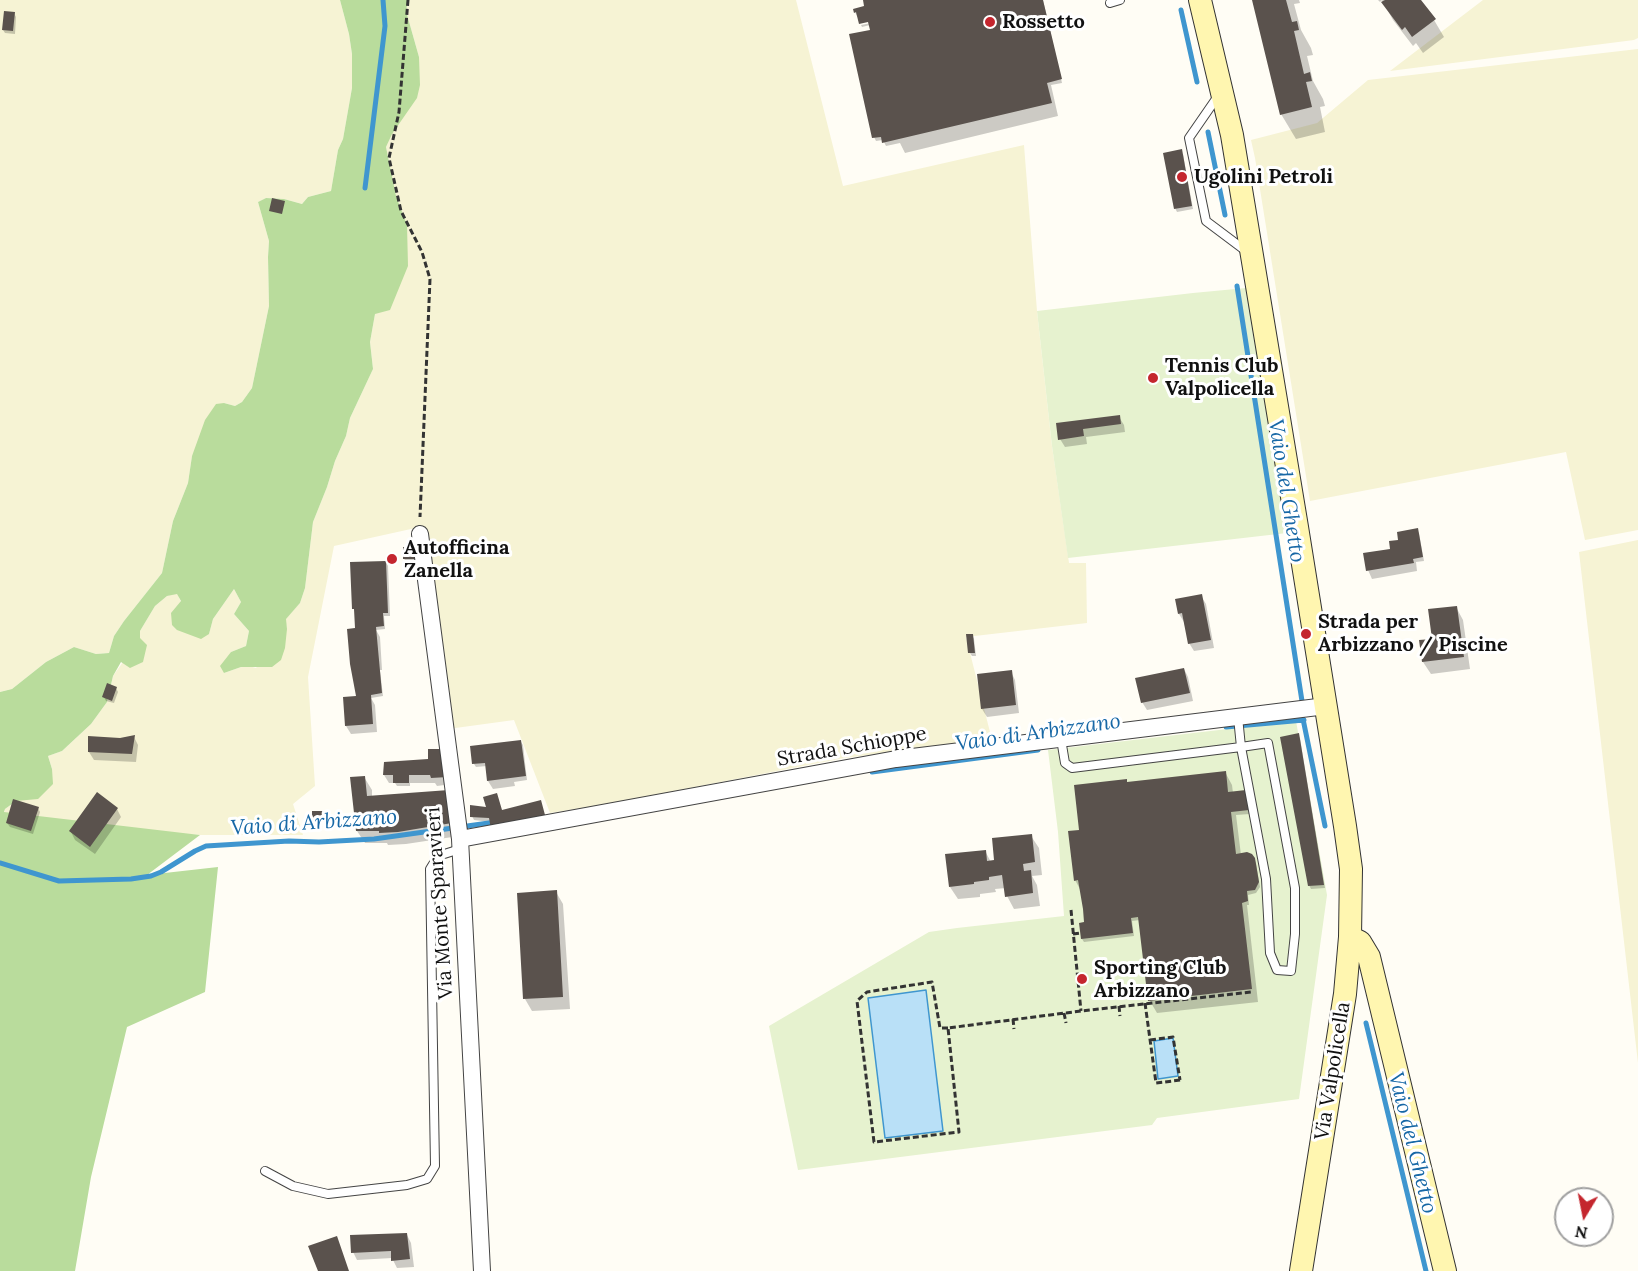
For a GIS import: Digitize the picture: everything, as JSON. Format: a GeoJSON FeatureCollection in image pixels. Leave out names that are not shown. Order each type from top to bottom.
{"type":"FeatureCollection","features":[{"type":"Feature","properties":{"kind":"main road","name":"Via Valpolicella"},"geometry":{"type":"LineString","coordinates":[[1200,0],[1232,135],[1351,869],[1350,937],[1345,994],[1301,1271]]}},
{"type":"Feature","properties":{"kind":"main road"},"geometry":{"type":"LineString","coordinates":[[1350,937],[1360,942],[1370,957],[1445,1271]]}},
{"type":"Feature","properties":{"kind":"street","name":"Via Monte Sparavieri"},"geometry":{"type":"LineString","coordinates":[[420,534],[460,844],[482,1271]]}},
{"type":"Feature","properties":{"kind":"street","name":"Strada Schioppe"},"geometry":{"type":"LineString","coordinates":[[460,844],[896,759],[1326,706]]}},
{"type":"Feature","properties":{"kind":"lane"},"geometry":{"type":"LineString","coordinates":[[1110,3],[1120,0]]}},
{"type":"Feature","properties":{"kind":"lane"},"geometry":{"type":"LineString","coordinates":[[1222,91],[1189,138],[1206,221],[1252,256]]}},
{"type":"Feature","properties":{"kind":"lane"},"geometry":{"type":"LineString","coordinates":[[1061,739],[1065,763],[1072,768],[1241,742],[1268,743],[1295,888],[1295,934],[1291,971],[1277,970],[1270,953],[1266,879],[1241,742],[1238,718]]}},
{"type":"Feature","properties":{"kind":"lane"},"geometry":{"type":"LineString","coordinates":[[265,1171],[293,1186],[328,1194],[406,1185],[427,1179],[435,1166],[430,869],[438,856],[460,844]]}},
{"type":"Feature","properties":{"kind":"path"},"geometry":{"type":"LineString","coordinates":[[408,0],[399,112],[388,158],[401,211],[422,252],[430,279],[420,534]]}},
{"type":"Feature","properties":{"kind":"path"},"geometry":{"type":"LineString","coordinates":[[1071,910],[1081,1011]]}},
{"type":"Feature","properties":{"kind":"path"},"geometry":{"type":"LineString","coordinates":[[1072,934],[1080,933]]}},
{"type":"Feature","properties":{"kind":"path"},"geometry":{"type":"LineString","coordinates":[[948,1028],[959,1132],[874,1142],[857,1001],[867,992],[932,982],[940,1028],[948,1028],[1251,992]]}},
{"type":"Feature","properties":{"kind":"path"},"geometry":{"type":"LineString","coordinates":[[1145,1003],[1150,1040],[1156,1083],[1181,1080],[1173,1037],[1150,1040]]}},
{"type":"Feature","properties":{"kind":"path"},"geometry":{"type":"LineString","coordinates":[[1119,1006],[1120,1016]]}},
{"type":"Feature","properties":{"kind":"path"},"geometry":{"type":"LineString","coordinates":[[1064,1013],[1066,1023]]}},
{"type":"Feature","properties":{"kind":"path"},"geometry":{"type":"LineString","coordinates":[[1013,1019],[1014,1029]]}},
{"type":"Feature","properties":{"kind":"shaded area"},"geometry":{"type":"Polygon","coordinates":[[[0,0],[340,0],[352,54],[352,88],[331,191],[308,197],[302,204],[284,199],[266,198],[258,202],[269,241],[269,306],[252,388],[242,402],[235,406],[224,403],[192,456],[188,483],[173,521],[162,573],[114,636],[109,653],[96,654],[74,647],[46,662],[12,689],[0,692],[0,0]]]}},
{"type":"Feature","properties":{"kind":"shaded area"},"geometry":{"type":"Polygon","coordinates":[[[408,0],[796,0],[843,186],[1024,145],[1037,311],[1052,446],[1069,563],[1086,563],[1087,623],[966,637],[992,740],[844,758],[550,813],[514,720],[448,729],[420,527],[334,546],[308,677],[315,786],[293,804],[303,835],[200,835],[2,821],[5,809],[52,769],[48,756],[62,751],[91,724],[107,702],[113,676],[140,638],[140,631],[155,606],[167,596],[177,593],[181,602],[209,634],[213,619],[234,589],[241,602],[234,614],[249,631],[246,646],[231,652],[224,673],[241,667],[256,668],[287,629],[285,619],[300,603],[305,588],[313,522],[346,436],[350,418],[373,369],[370,342],[375,314],[407,225],[396,196],[386,147],[419,57],[406,11],[408,0]]]}},
{"type":"Feature","properties":{"kind":"shaded area"},"geometry":{"type":"Polygon","coordinates":[[[1483,0],[1638,0],[1638,38],[1390,71],[1483,0]]]}},
{"type":"Feature","properties":{"kind":"shaded area"},"geometry":{"type":"Polygon","coordinates":[[[1638,49],[1638,530],[1585,540],[1566,452],[1310,501],[1251,140],[1317,123],[1368,80],[1638,49]]]}},
{"type":"Feature","properties":{"kind":"shaded area"},"geometry":{"type":"Polygon","coordinates":[[[1638,540],[1638,1063],[1579,552],[1638,540]]]}},
{"type":"Feature","properties":{"kind":"green space"},"geometry":{"type":"Polygon","coordinates":[[[340,0],[408,0],[406,11],[419,57],[420,85],[417,98],[392,134],[386,147],[396,196],[407,225],[408,266],[390,310],[375,314],[370,342],[373,369],[350,418],[346,436],[313,522],[305,588],[300,603],[286,619],[285,648],[281,660],[272,667],[241,667],[224,673],[220,666],[231,652],[246,646],[249,631],[234,614],[241,602],[234,589],[213,619],[209,634],[201,639],[177,630],[172,625],[171,613],[181,601],[177,594],[167,596],[155,606],[140,631],[140,638],[147,645],[143,662],[130,668],[121,662],[113,676],[107,702],[91,724],[62,751],[48,756],[53,784],[38,799],[16,801],[5,809],[4,812],[200,835],[147,875],[218,867],[205,992],[127,1027],[91,1177],[75,1271],[0,1271],[0,692],[12,689],[46,662],[74,647],[96,654],[109,653],[114,636],[162,573],[173,521],[188,483],[192,456],[205,420],[216,404],[224,403],[235,406],[242,402],[252,388],[269,306],[269,241],[258,202],[266,198],[284,199],[302,204],[308,197],[331,191],[352,88],[352,54],[340,0]]]}},
{"type":"Feature","properties":{"kind":"green space","name":"Tennis Club Valpolicella"},"geometry":{"type":"Polygon","coordinates":[[[1246,288],[1287,533],[1068,558],[1052,446],[1037,311],[1246,288]]]}},
{"type":"Feature","properties":{"kind":"green space","name":"Sporting Club Arbizzano"},"geometry":{"type":"Polygon","coordinates":[[[1296,721],[1327,895],[1299,1099],[1157,1118],[1152,1125],[798,1170],[769,1026],[929,932],[1064,916],[1058,832],[1048,750],[1296,721]]]}},
{"type":"Feature","properties":{"kind":"water"},"geometry":{"type":"Polygon","coordinates":[[[926,990],[943,1131],[885,1138],[868,998],[926,990]]]}},
{"type":"Feature","properties":{"kind":"water"},"geometry":{"type":"Polygon","coordinates":[[[1173,1038],[1178,1076],[1158,1079],[1154,1041],[1173,1038]]]}},
{"type":"Feature","properties":{"kind":"building"},"geometry":{"type":"Polygon","coordinates":[[[863,0],[1043,0],[1062,79],[1047,83],[1052,103],[882,143],[881,137],[872,138],[849,34],[870,30],[868,22],[859,24],[853,9],[864,6],[863,0]]]}},
{"type":"Feature","properties":{"kind":"building"},"geometry":{"type":"Polygon","coordinates":[[[1252,0],[1286,0],[1292,22],[1297,21],[1299,30],[1294,31],[1304,74],[1310,72],[1312,81],[1306,82],[1312,107],[1280,115],[1252,0]]]}},
{"type":"Feature","properties":{"kind":"building"},"geometry":{"type":"Polygon","coordinates":[[[1421,0],[1436,19],[1412,37],[1405,27],[1402,30],[1381,2],[1421,0]]]}},
{"type":"Feature","properties":{"kind":"building"},"geometry":{"type":"Polygon","coordinates":[[[4,11],[15,12],[13,31],[2,30],[4,11]]]}},
{"type":"Feature","properties":{"kind":"building"},"geometry":{"type":"Polygon","coordinates":[[[1182,149],[1192,206],[1174,209],[1163,153],[1182,149]]]}},
{"type":"Feature","properties":{"kind":"building"},"geometry":{"type":"Polygon","coordinates":[[[272,198],[285,201],[282,214],[269,211],[272,198]]]}},
{"type":"Feature","properties":{"kind":"building"},"geometry":{"type":"Polygon","coordinates":[[[1120,415],[1121,424],[1083,429],[1084,436],[1058,440],[1056,423],[1120,415]]]}},
{"type":"Feature","properties":{"kind":"building"},"geometry":{"type":"Polygon","coordinates":[[[1418,528],[1423,557],[1413,559],[1414,563],[1366,571],[1363,553],[1390,549],[1389,541],[1398,540],[1397,532],[1418,528]]]}},
{"type":"Feature","properties":{"kind":"building"},"geometry":{"type":"Polygon","coordinates":[[[403,547],[415,547],[415,559],[403,559],[403,547]]]}},
{"type":"Feature","properties":{"kind":"building"},"geometry":{"type":"Polygon","coordinates":[[[386,561],[388,613],[383,613],[384,626],[376,627],[382,693],[371,695],[373,724],[345,726],[343,697],[356,696],[347,629],[355,628],[350,562],[386,561]]]}},
{"type":"Feature","properties":{"kind":"building"},"geometry":{"type":"Polygon","coordinates":[[[1202,594],[1211,640],[1188,644],[1182,613],[1178,614],[1175,599],[1202,594]]]}},
{"type":"Feature","properties":{"kind":"building"},"geometry":{"type":"Polygon","coordinates":[[[1457,606],[1464,657],[1422,662],[1419,640],[1432,639],[1428,609],[1457,606]]]}},
{"type":"Feature","properties":{"kind":"building"},"geometry":{"type":"Polygon","coordinates":[[[966,634],[973,634],[975,653],[968,653],[966,634]]]}},
{"type":"Feature","properties":{"kind":"building"},"geometry":{"type":"Polygon","coordinates":[[[1184,668],[1190,693],[1141,703],[1135,678],[1184,668]]]}},
{"type":"Feature","properties":{"kind":"building"},"geometry":{"type":"Polygon","coordinates":[[[1012,670],[1016,705],[981,709],[977,674],[1012,670]]]}},
{"type":"Feature","properties":{"kind":"building"},"geometry":{"type":"Polygon","coordinates":[[[107,683],[117,687],[112,701],[102,697],[107,683]]]}},
{"type":"Feature","properties":{"kind":"building"},"geometry":{"type":"Polygon","coordinates":[[[1299,733],[1324,885],[1308,886],[1280,737],[1299,733]]]}},
{"type":"Feature","properties":{"kind":"building"},"geometry":{"type":"Polygon","coordinates":[[[135,735],[132,754],[88,752],[88,736],[120,738],[135,735]]]}},
{"type":"Feature","properties":{"kind":"building"},"geometry":{"type":"Polygon","coordinates":[[[521,740],[526,776],[487,781],[485,763],[472,764],[470,746],[521,740]]]}},
{"type":"Feature","properties":{"kind":"building"},"geometry":{"type":"Polygon","coordinates":[[[428,749],[446,749],[448,777],[431,778],[430,775],[409,775],[409,783],[393,783],[393,775],[383,775],[384,762],[428,759],[428,749]]]}},
{"type":"Feature","properties":{"kind":"building"},"geometry":{"type":"Polygon","coordinates":[[[1226,771],[1228,792],[1246,790],[1249,810],[1231,812],[1236,854],[1247,852],[1252,854],[1255,858],[1259,882],[1255,890],[1247,891],[1248,901],[1242,903],[1252,989],[1148,1001],[1138,917],[1131,918],[1133,933],[1081,939],[1079,923],[1084,922],[1083,909],[1078,880],[1074,881],[1068,831],[1079,830],[1074,785],[1127,779],[1127,782],[1226,771]]]}},
{"type":"Feature","properties":{"kind":"building"},"geometry":{"type":"Polygon","coordinates":[[[365,776],[367,796],[449,790],[452,823],[398,832],[356,831],[350,777],[365,776]]]}},
{"type":"Feature","properties":{"kind":"building"},"geometry":{"type":"Polygon","coordinates":[[[97,792],[118,808],[90,847],[69,831],[97,792]]]}},
{"type":"Feature","properties":{"kind":"building"},"geometry":{"type":"Polygon","coordinates":[[[497,793],[502,810],[541,800],[545,815],[491,829],[489,818],[470,817],[470,805],[486,807],[483,797],[497,793]]]}},
{"type":"Feature","properties":{"kind":"building"},"geometry":{"type":"Polygon","coordinates":[[[13,799],[39,807],[31,831],[6,823],[13,799]]]}},
{"type":"Feature","properties":{"kind":"building"},"geometry":{"type":"Polygon","coordinates":[[[312,811],[328,811],[328,818],[312,818],[312,811]]]}},
{"type":"Feature","properties":{"kind":"building"},"geometry":{"type":"Polygon","coordinates":[[[1032,834],[1035,862],[1023,864],[1024,871],[1031,870],[1033,893],[1005,897],[1002,875],[989,877],[989,880],[974,882],[974,884],[949,887],[945,854],[986,850],[987,861],[994,860],[992,838],[1032,834]]]}},
{"type":"Feature","properties":{"kind":"building"},"geometry":{"type":"Polygon","coordinates":[[[557,890],[563,997],[523,999],[517,893],[557,890]]]}},
{"type":"Feature","properties":{"kind":"building"},"geometry":{"type":"Polygon","coordinates":[[[407,1233],[410,1259],[391,1261],[391,1251],[351,1253],[350,1235],[407,1233]]]}},
{"type":"Feature","properties":{"kind":"building"},"geometry":{"type":"Polygon","coordinates":[[[337,1236],[349,1271],[318,1271],[308,1246],[337,1236]]]}},
{"type":"Feature","properties":{"kind":"waterway"},"geometry":{"type":"LineString","coordinates":[[365,188],[385,26],[383,0]]}},
{"type":"Feature","properties":{"kind":"waterway","name":"Vaio del Ghetto"},"geometry":{"type":"LineString","coordinates":[[1181,10],[1197,82]]}},
{"type":"Feature","properties":{"kind":"waterway","name":"Vaio del Ghetto"},"geometry":{"type":"LineString","coordinates":[[1208,132],[1225,215]]}},
{"type":"Feature","properties":{"kind":"waterway","name":"Vaio del Ghetto"},"geometry":{"type":"LineString","coordinates":[[1237,286],[1302,701]]}},
{"type":"Feature","properties":{"kind":"waterway","name":"Vaio del Ghetto"},"geometry":{"type":"LineString","coordinates":[[1303,719],[1325,826]]}},
{"type":"Feature","properties":{"kind":"waterway","name":"Vaio di Arbizzano"},"geometry":{"type":"LineString","coordinates":[[1226,727],[1304,720]]}},
{"type":"Feature","properties":{"kind":"waterway","name":"Vaio di Arbizzano"},"geometry":{"type":"LineString","coordinates":[[872,772],[1038,750]]}},
{"type":"Feature","properties":{"kind":"waterway","name":"Vaio di Arbizzano"},"geometry":{"type":"LineString","coordinates":[[0,863],[59,881],[131,879],[161,872],[206,846],[374,839],[496,822]]}},
{"type":"Feature","properties":{"kind":"waterway","name":"Vaio del Ghetto"},"geometry":{"type":"LineString","coordinates":[[1366,1023],[1426,1271]]}},
{"type":"Feature","properties":{"kind":"place","name":"Rossetto"},"geometry":{"type":"Point","coordinates":[990,22]}},
{"type":"Feature","properties":{"kind":"place","name":"Ugolini Petroli"},"geometry":{"type":"Point","coordinates":[1182,177]}},
{"type":"Feature","properties":{"kind":"place","name":"Tennis Club Valpolicella"},"geometry":{"type":"Point","coordinates":[1153,378]}},
{"type":"Feature","properties":{"kind":"place","name":"Autofficina Zanella"},"geometry":{"type":"Point","coordinates":[392,559]}},
{"type":"Feature","properties":{"kind":"place","name":"Strada per Arbizzano / Piscine"},"geometry":{"type":"Point","coordinates":[1306,634]}},
{"type":"Feature","properties":{"kind":"place","name":"Sporting Club Arbizzano"},"geometry":{"type":"Point","coordinates":[1082,979]}}]}
